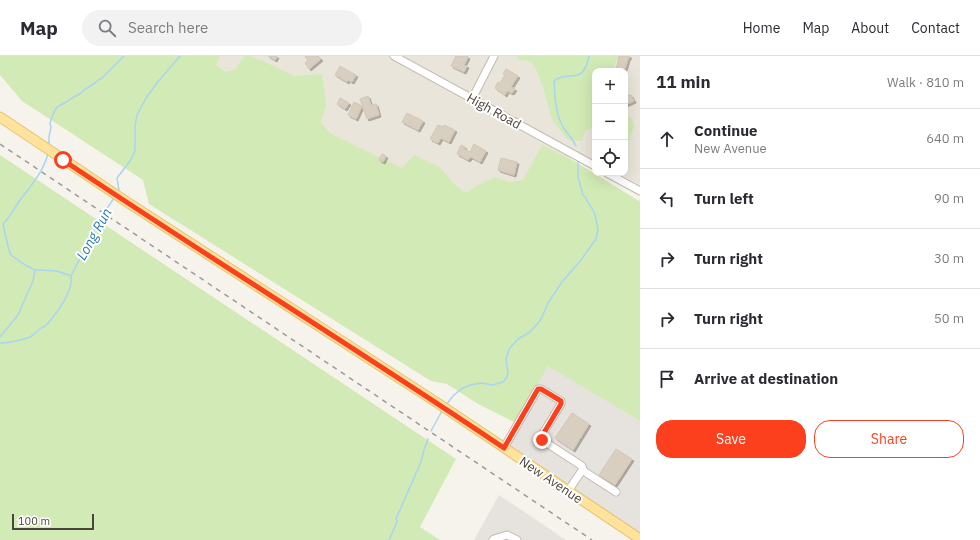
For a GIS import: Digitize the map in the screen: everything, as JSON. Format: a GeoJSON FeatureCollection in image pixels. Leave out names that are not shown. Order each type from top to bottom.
{"type":"FeatureCollection","features":[{"type":"Feature","properties":{"kind":"main road","name":"New Avenue"},"geometry":{"type":"LineString","coordinates":[[0,117],[101,185],[444,408],[640,540]]}},
{"type":"Feature","properties":{"kind":"street","name":"High Road"},"geometry":{"type":"LineString","coordinates":[[394,56],[592,164]]}},
{"type":"Feature","properties":{"kind":"street"},"geometry":{"type":"LineString","coordinates":[[472,99],[494,56]]}},
{"type":"Feature","properties":{"kind":"street"},"geometry":{"type":"LineString","coordinates":[[612,176],[640,191]]}},
{"type":"Feature","properties":{"kind":"street"},"geometry":{"type":"LineString","coordinates":[[504,448],[538,389],[541,389],[561,401],[561,404],[542,436],[542,440],[582,466],[582,470],[616,492]]}},
{"type":"Feature","properties":{"kind":"street"},"geometry":{"type":"LineString","coordinates":[[568,491],[582,470]]}},
{"type":"Feature","properties":{"kind":"street"},"geometry":{"type":"LineString","coordinates":[[493,540],[494,538],[508,535],[517,540]]}},
{"type":"Feature","properties":{"kind":"shaded area"},"geometry":{"type":"Polygon","coordinates":[[[207,56],[391,56],[573,156],[524,245],[201,67],[207,56]]]}},
{"type":"Feature","properties":{"kind":"shaded area"},"geometry":{"type":"Polygon","coordinates":[[[402,56],[640,56],[640,185],[624,176],[628,176],[628,68],[592,68],[592,159],[402,56]]]}},
{"type":"Feature","properties":{"kind":"shaded area"},"geometry":{"type":"Polygon","coordinates":[[[548,365],[640,421],[640,536],[504,444],[548,365]]]}},
{"type":"Feature","properties":{"kind":"shaded area"},"geometry":{"type":"Polygon","coordinates":[[[499,495],[566,540],[474,540],[499,495]]]}},
{"type":"Feature","properties":{"kind":"green space"},"geometry":{"type":"Polygon","coordinates":[[[0,56],[220,56],[216,65],[225,72],[235,70],[244,56],[249,56],[261,60],[294,76],[322,74],[326,104],[321,123],[331,134],[402,168],[414,155],[441,168],[455,185],[466,193],[478,185],[495,177],[509,182],[523,180],[542,145],[574,161],[592,172],[592,176],[598,176],[639,201],[640,200],[640,421],[548,366],[516,423],[478,404],[447,384],[431,381],[149,204],[143,180],[22,101],[0,75],[0,56]]]}},
{"type":"Feature","properties":{"kind":"green space"},"geometry":{"type":"Polygon","coordinates":[[[516,56],[619,56],[615,63],[614,68],[592,68],[592,128],[585,131],[582,141],[568,140],[552,120],[537,71],[531,61],[519,60],[516,56]]]}},
{"type":"Feature","properties":{"kind":"green space"},"geometry":{"type":"Polygon","coordinates":[[[628,116],[632,119],[634,126],[628,142],[628,116]]]}},
{"type":"Feature","properties":{"kind":"green space"},"geometry":{"type":"Polygon","coordinates":[[[0,155],[456,459],[420,527],[440,540],[0,540],[0,155]]]}},
{"type":"Feature","properties":{"kind":"building"},"geometry":{"type":"Polygon","coordinates":[[[268,56],[277,56],[275,60],[268,56]]]}},
{"type":"Feature","properties":{"kind":"building"},"geometry":{"type":"Polygon","coordinates":[[[318,56],[321,59],[309,69],[305,63],[308,60],[305,57],[318,56]]]}},
{"type":"Feature","properties":{"kind":"building"},"geometry":{"type":"Polygon","coordinates":[[[456,56],[468,57],[464,65],[467,66],[464,72],[451,66],[456,56]]]}},
{"type":"Feature","properties":{"kind":"building"},"geometry":{"type":"Polygon","coordinates":[[[619,56],[630,56],[625,68],[617,68],[619,56]]]}},
{"type":"Feature","properties":{"kind":"building"},"geometry":{"type":"Polygon","coordinates":[[[340,66],[356,75],[352,82],[348,80],[347,82],[335,75],[340,66]]]}},
{"type":"Feature","properties":{"kind":"building"},"geometry":{"type":"Polygon","coordinates":[[[506,69],[518,76],[511,87],[515,89],[512,93],[507,91],[505,95],[495,88],[498,82],[500,83],[505,75],[503,74],[506,69]]]}},
{"type":"Feature","properties":{"kind":"building"},"geometry":{"type":"Polygon","coordinates":[[[631,95],[634,101],[628,104],[628,96],[631,95]]]}},
{"type":"Feature","properties":{"kind":"building"},"geometry":{"type":"Polygon","coordinates":[[[368,96],[371,105],[376,104],[379,115],[367,119],[360,99],[368,96]]]}},
{"type":"Feature","properties":{"kind":"building"},"geometry":{"type":"Polygon","coordinates":[[[340,98],[349,103],[345,109],[337,104],[340,98]]]}},
{"type":"Feature","properties":{"kind":"building"},"geometry":{"type":"Polygon","coordinates":[[[354,102],[362,106],[356,119],[348,115],[354,102]]]}},
{"type":"Feature","properties":{"kind":"building"},"geometry":{"type":"Polygon","coordinates":[[[407,113],[423,121],[418,130],[402,122],[407,113]]]}},
{"type":"Feature","properties":{"kind":"building"},"geometry":{"type":"Polygon","coordinates":[[[438,125],[443,127],[444,125],[455,130],[449,142],[441,138],[438,143],[430,139],[438,125]]]}},
{"type":"Feature","properties":{"kind":"building"},"geometry":{"type":"Polygon","coordinates":[[[474,144],[486,151],[480,162],[471,157],[468,160],[457,154],[461,145],[465,147],[464,149],[470,152],[474,144]]]}},
{"type":"Feature","properties":{"kind":"building"},"geometry":{"type":"Polygon","coordinates":[[[382,154],[386,156],[383,162],[379,160],[382,154]]]}},
{"type":"Feature","properties":{"kind":"building"},"geometry":{"type":"Polygon","coordinates":[[[501,158],[517,162],[514,175],[498,170],[501,158]]]}},
{"type":"Feature","properties":{"kind":"building"},"geometry":{"type":"Polygon","coordinates":[[[572,413],[589,424],[573,450],[555,438],[572,413]]]}},
{"type":"Feature","properties":{"kind":"building"},"geometry":{"type":"Polygon","coordinates":[[[616,449],[632,459],[615,485],[599,475],[616,449]]]}},
{"type":"Feature","properties":{"kind":"waterway"},"geometry":{"type":"LineString","coordinates":[[49,146],[50,123],[57,107],[101,79],[124,56]]}},
{"type":"Feature","properties":{"kind":"waterway","name":"Long Run"},"geometry":{"type":"LineString","coordinates":[[118,192],[117,178],[130,161],[135,151],[135,126],[137,115],[146,98],[180,56]]}},
{"type":"Feature","properties":{"kind":"waterway"},"geometry":{"type":"LineString","coordinates":[[576,146],[563,128],[558,115],[554,81],[565,76],[574,76],[579,74],[583,71],[589,56]]}},
{"type":"Feature","properties":{"kind":"waterway"},"geometry":{"type":"LineString","coordinates":[[48,153],[44,166],[3,224],[11,255],[35,270],[57,271],[71,276]]}},
{"type":"Feature","properties":{"kind":"waterway"},"geometry":{"type":"LineString","coordinates":[[446,405],[461,389],[470,385],[481,383],[492,385],[503,382],[508,373],[506,360],[509,349],[518,339],[530,332],[539,322],[548,303],[562,282],[581,260],[596,239],[598,230],[596,219],[594,212],[583,195],[578,177],[578,159]]}},
{"type":"Feature","properties":{"kind":"waterway","name":"Long Run"},"geometry":{"type":"LineString","coordinates":[[0,343],[30,337],[53,318],[68,294],[71,276],[100,219],[114,198]]}},
{"type":"Feature","properties":{"kind":"waterway"},"geometry":{"type":"LineString","coordinates":[[0,337],[18,315],[33,281],[35,270]]}},
{"type":"Feature","properties":{"kind":"waterway"},"geometry":{"type":"LineString","coordinates":[[431,431],[442,411]]}},
{"type":"Feature","properties":{"kind":"waterway"},"geometry":{"type":"LineString","coordinates":[[389,540],[397,522],[396,519],[421,462],[428,439]]}},
{"type":"Feature","properties":{"kind":"railway"},"geometry":{"type":"LineString","coordinates":[[0,144],[592,540]]}},
{"type":"Feature","properties":{"kind":"route"},"geometry":{"type":"LineString","coordinates":[[63,160],[504,448],[538,389],[541,389],[561,401],[561,404],[542,436],[542,440]]}}]}
